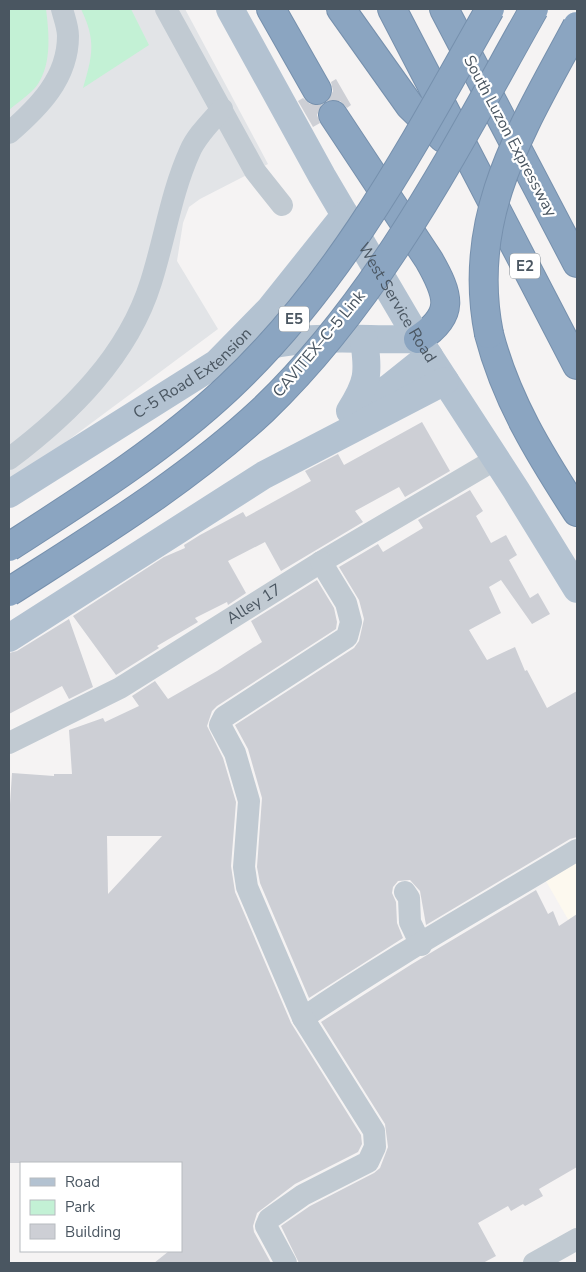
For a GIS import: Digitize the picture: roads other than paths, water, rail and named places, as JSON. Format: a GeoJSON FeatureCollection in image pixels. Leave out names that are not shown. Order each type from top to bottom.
{"type":"FeatureCollection","features":[{"type":"Feature","properties":{"kind":"highway"},"geometry":{"type":"LineString","coordinates":[[272,9],[318,90]]}},
{"type":"Feature","properties":{"kind":"highway","name":"E2"},"geometry":{"type":"LineString","coordinates":[[341,9],[410,106],[473,167]]}},
{"type":"Feature","properties":{"kind":"highway","name":"E2"},"geometry":{"type":"LineString","coordinates":[[392,9],[577,365]]}},
{"type":"Feature","properties":{"kind":"highway","name":"South Luzon Expressway"},"geometry":{"type":"LineString","coordinates":[[444,9],[577,263]]}},
{"type":"Feature","properties":{"kind":"highway","name":"E5"},"geometry":{"type":"LineString","coordinates":[[9,547],[152,450],[228,388],[286,328],[342,258],[378,203],[490,9]]}},
{"type":"Feature","properties":{"kind":"highway","name":"CAVITEX–C-5 Link"},"geometry":{"type":"LineString","coordinates":[[9,592],[91,539],[190,470],[262,410],[308,361],[347,317],[402,237],[534,9]]}},
{"type":"Feature","properties":{"kind":"highway"},"geometry":{"type":"LineString","coordinates":[[577,26],[521,130],[502,175],[489,217],[482,272],[489,334],[506,388],[529,436],[577,512]]}},
{"type":"Feature","properties":{"kind":"highway"},"geometry":{"type":"LineString","coordinates":[[333,115],[429,260],[443,287],[447,303],[445,312],[423,347]]}},
{"type":"Feature","properties":{"kind":"main road","name":"West Service Road"},"geometry":{"type":"LineString","coordinates":[[230,9],[345,215],[423,347],[577,589]]}},
{"type":"Feature","properties":{"kind":"main road","name":"C-5 Road Extension"},"geometry":{"type":"LineString","coordinates":[[9,494],[217,362],[270,309],[345,215]]}},
{"type":"Feature","properties":{"kind":"main road"},"geometry":{"type":"LineString","coordinates":[[217,362],[271,344],[317,338],[364,340],[423,347]]}},
{"type":"Feature","properties":{"kind":"main road"},"geometry":{"type":"LineString","coordinates":[[350,411],[363,390],[367,375],[364,340]]}},
{"type":"Feature","properties":{"kind":"main road"},"geometry":{"type":"LineString","coordinates":[[9,638],[264,474],[350,411],[389,388],[423,347]]}},
{"type":"Feature","properties":{"kind":"main road"},"geometry":{"type":"LineString","coordinates":[[264,474],[445,381]]}},
{"type":"Feature","properties":{"kind":"street"},"geometry":{"type":"LineString","coordinates":[[9,132],[37,108],[61,75],[68,35],[62,9]]}},
{"type":"Feature","properties":{"kind":"street"},"geometry":{"type":"LineString","coordinates":[[166,9],[255,170],[282,205]]}},
{"type":"Feature","properties":{"kind":"street"},"geometry":{"type":"LineString","coordinates":[[9,459],[66,412],[110,361],[136,320],[151,282],[168,215],[190,150],[202,132],[222,109]]}},
{"type":"Feature","properties":{"kind":"street","name":"Alley 17"},"geometry":{"type":"LineString","coordinates":[[9,743],[120,688],[321,562],[496,459]]}},
{"type":"Feature","properties":{"kind":"street"},"geometry":{"type":"LineString","coordinates":[[286,1263],[268,1235],[266,1226],[269,1219],[303,1195],[368,1162],[375,1147],[374,1131],[303,1018],[247,886],[244,867],[249,801],[235,753],[220,725],[224,717],[347,638],[351,622],[346,603],[321,562]]}},
{"type":"Feature","properties":{"kind":"street"},"geometry":{"type":"LineString","coordinates":[[303,1018],[367,974],[421,945],[577,850]]}},
{"type":"Feature","properties":{"kind":"street"},"geometry":{"type":"LineString","coordinates":[[406,892],[409,898],[410,922],[421,945]]}},
{"type":"Feature","properties":{"kind":"street"},"geometry":{"type":"LineString","coordinates":[[534,1263],[570,1250]]}}]}
